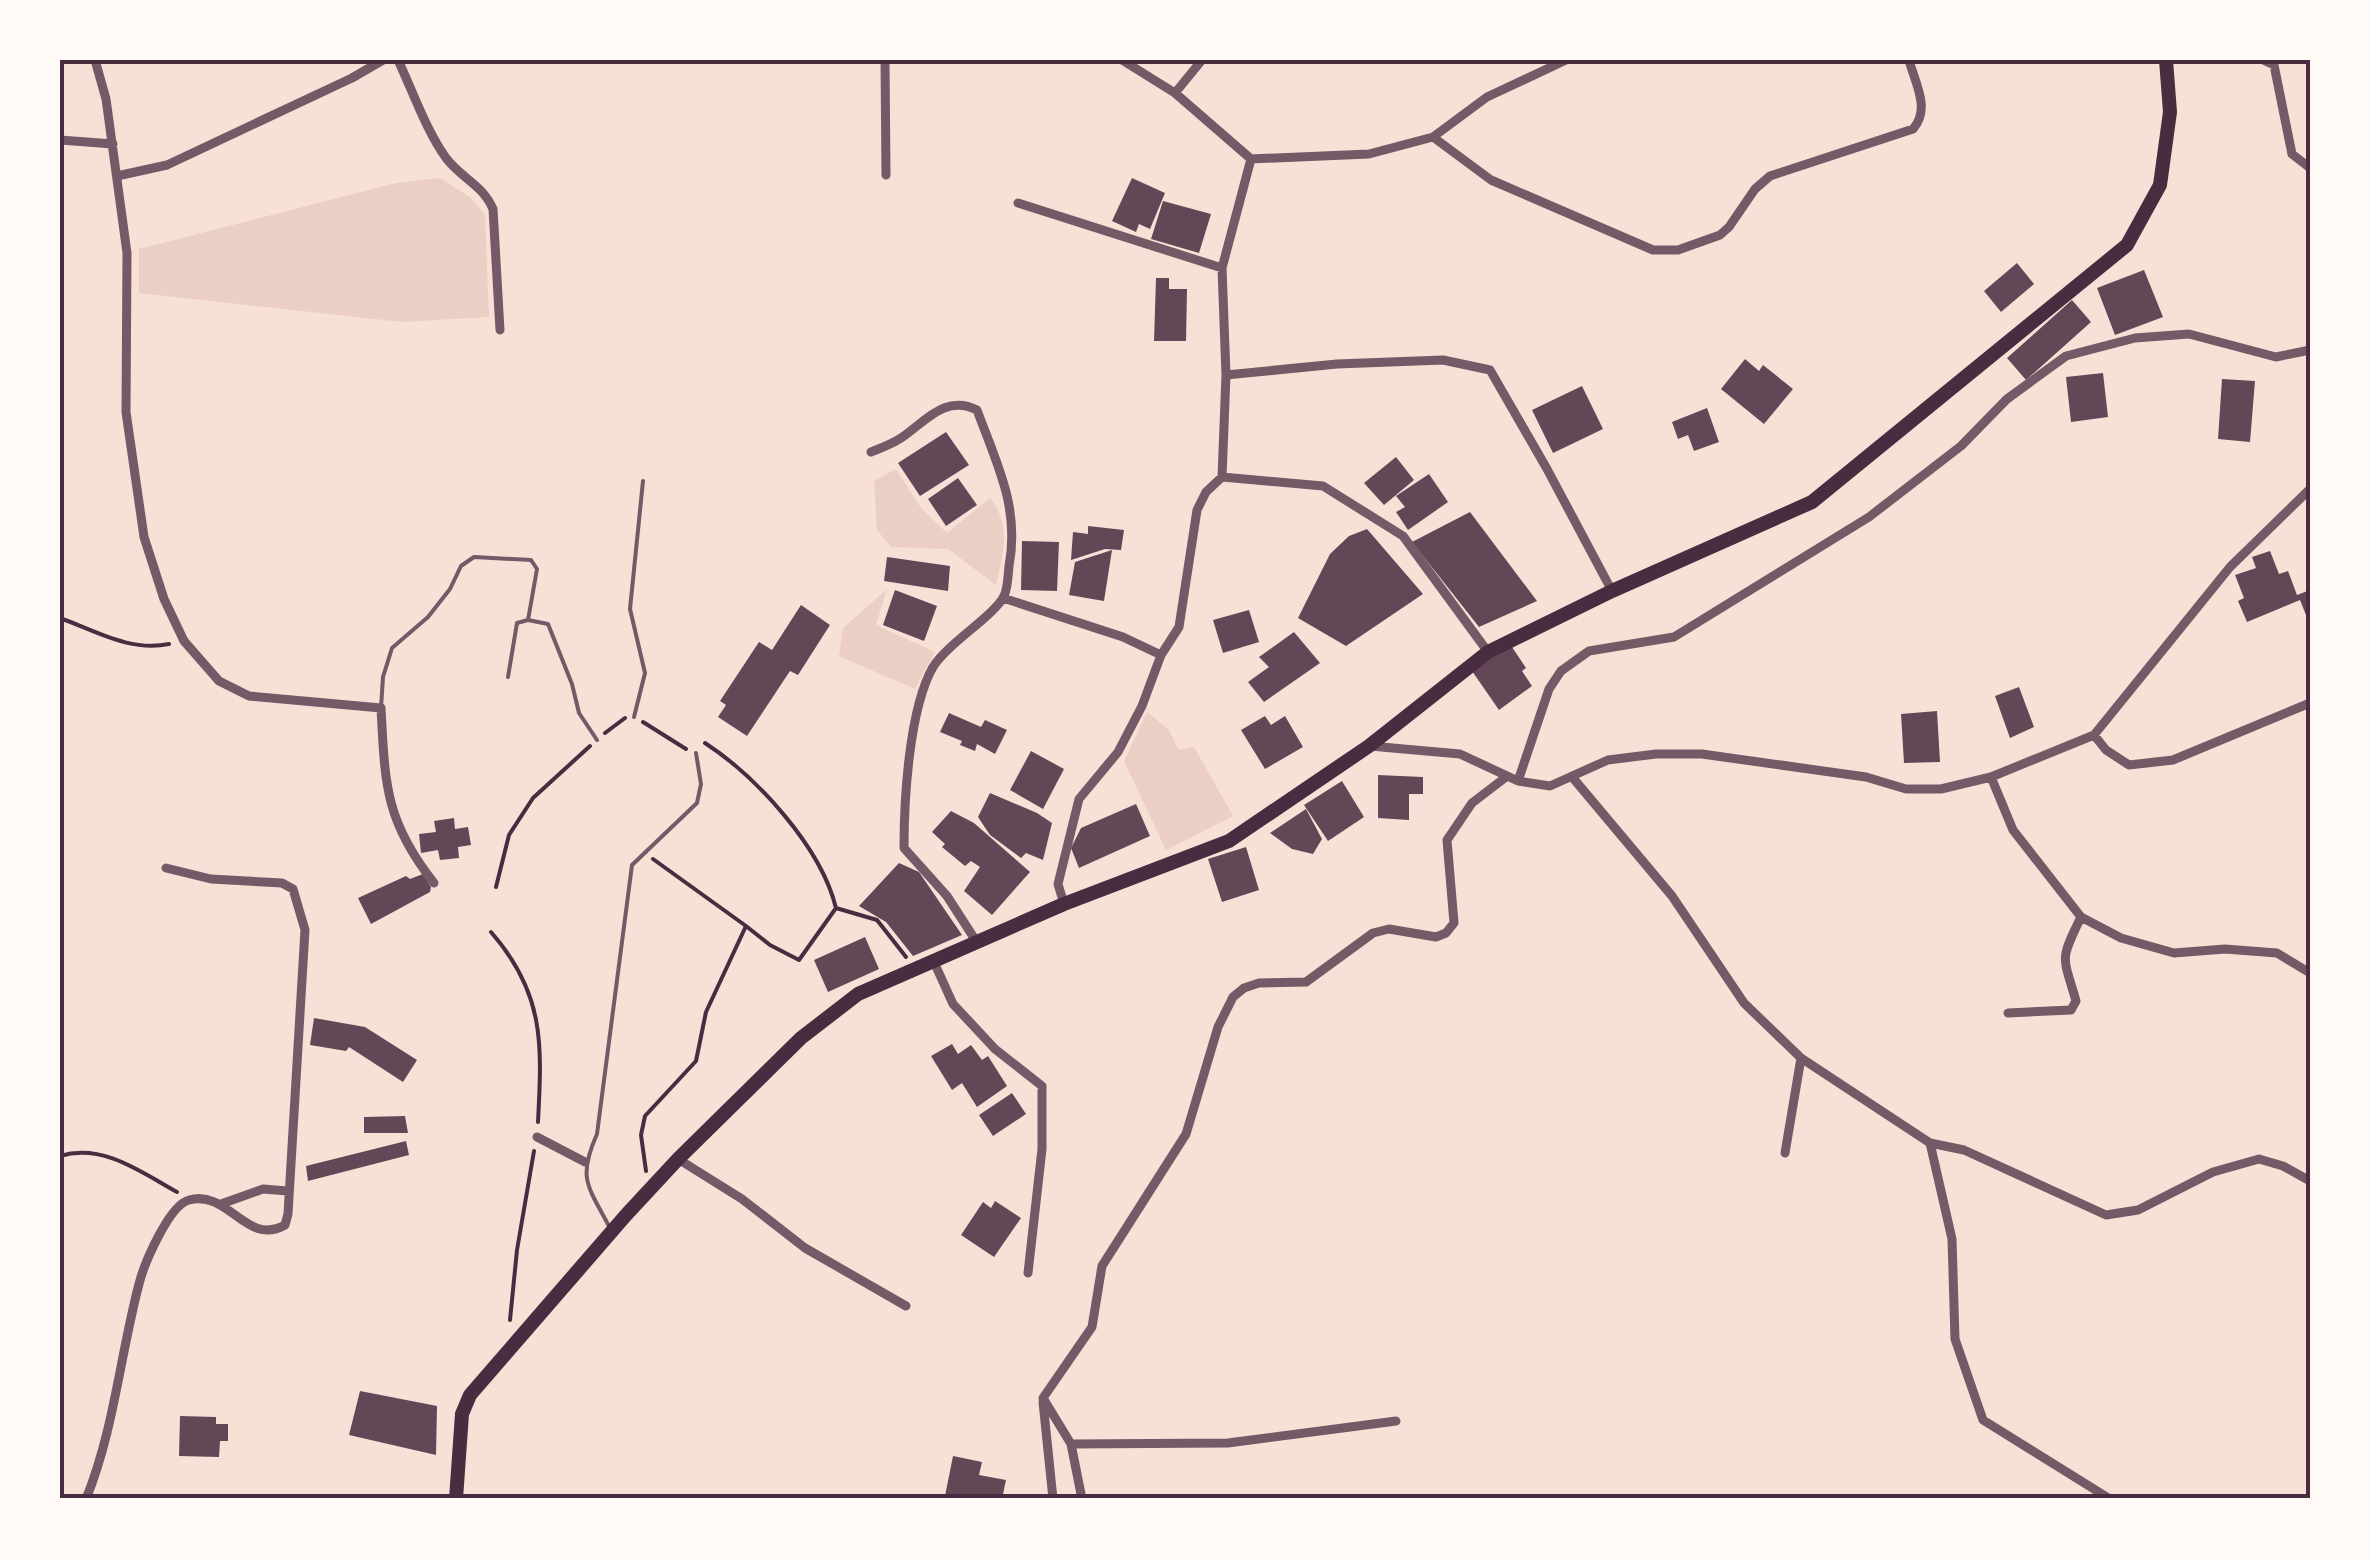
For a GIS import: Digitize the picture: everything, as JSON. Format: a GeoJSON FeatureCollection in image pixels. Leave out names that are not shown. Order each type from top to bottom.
{"type":"FeatureCollection","features":[{"type":"Feature","properties":{"kind":"main road"},"geometry":{"type":"LineString","coordinates":[[456,1499],[462,1414],[470,1395],[626,1215],[800,1038],[858,994],[1064,904],[1229,841],[1369,746],[1488,652],[1812,502],[2127,245],[2160,184],[2170,112],[2166,60]]}},
{"type":"Feature","properties":{"kind":"street"},"geometry":{"type":"LineString","coordinates":[[95,60],[106,99],[128,253],[126,412],[144,537],[164,599],[184,640],[219,681],[249,696],[381,708],[385,786],[407,849],[434,884]]}},
{"type":"Feature","properties":{"kind":"street"},"geometry":{"type":"LineString","coordinates":[[117,176],[167,166],[383,60]]}},
{"type":"Feature","properties":{"kind":"street"},"geometry":{"type":"LineString","coordinates":[[398,60],[444,155],[455,169],[486,192],[493,209],[500,330]]}},
{"type":"Feature","properties":{"kind":"street"},"geometry":{"type":"LineString","coordinates":[[885,60],[886,175]]}},
{"type":"Feature","properties":{"kind":"street"},"geometry":{"type":"LineString","coordinates":[[1122,60],[1175,93],[1250,159],[1369,154],[1433,138],[1487,97],[1566,60]]}},
{"type":"Feature","properties":{"kind":"street"},"geometry":{"type":"LineString","coordinates":[[1175,93],[1202,60]]}},
{"type":"Feature","properties":{"kind":"street"},"geometry":{"type":"LineString","coordinates":[[1433,138],[1491,180],[1641,247],[1664,252],[1678,250],[1720,235],[1770,176],[1912,129],[1922,108],[1909,60]]}},
{"type":"Feature","properties":{"kind":"street"},"geometry":{"type":"LineString","coordinates":[[2263,60],[2277,62],[2292,154],[2310,168]]}},
{"type":"Feature","properties":{"kind":"street"},"geometry":{"type":"LineString","coordinates":[[60,140],[112,144]]}},
{"type":"Feature","properties":{"kind":"street"},"geometry":{"type":"LineString","coordinates":[[1064,904],[1058,884],[1079,799],[1118,752],[1142,706],[1161,655],[1179,627],[1197,510],[1206,492],[1222,477],[1226,375],[1222,268],[1250,159]]}},
{"type":"Feature","properties":{"kind":"street"},"geometry":{"type":"LineString","coordinates":[[1018,203],[1222,268]]}},
{"type":"Feature","properties":{"kind":"street"},"geometry":{"type":"LineString","coordinates":[[1518,782],[1549,689],[1561,671],[1589,651],[1674,637],[1870,517],[1961,446],[2007,399],[2066,356],[2135,338],[2189,334],[2276,358],[2310,350]]}},
{"type":"Feature","properties":{"kind":"street"},"geometry":{"type":"LineString","coordinates":[[1226,375],[1336,364],[1443,360],[1490,370],[1612,592]]}},
{"type":"Feature","properties":{"kind":"street"},"geometry":{"type":"LineString","coordinates":[[871,452],[899,440],[930,415],[952,404],[966,404],[977,410],[1012,508],[1014,538],[1004,598],[934,666],[918,708],[904,794],[904,848],[947,896],[976,941]]}},
{"type":"Feature","properties":{"kind":"street"},"geometry":{"type":"LineString","coordinates":[[1222,477],[1322,486],[1403,536],[1488,652]]}},
{"type":"Feature","properties":{"kind":"street"},"geometry":{"type":"LineString","coordinates":[[1369,746],[1460,754],[1518,782],[1550,786],[1608,760],[1702,754],[1866,778],[1906,789],[1941,789],[1991,777],[2094,735],[2230,566],[2310,489]]}},
{"type":"Feature","properties":{"kind":"street"},"geometry":{"type":"LineString","coordinates":[[1004,598],[1123,637],[1161,655]]}},
{"type":"Feature","properties":{"kind":"street"},"geometry":{"type":"LineString","coordinates":[[2094,735],[2106,750],[2129,766],[2173,760],[2310,703]]}},
{"type":"Feature","properties":{"kind":"street"},"geometry":{"type":"LineString","coordinates":[[1053,1499],[1042,1398],[1092,1327],[1102,1266],[1186,1134],[1218,1027],[1232,998],[1244,988],[1258,984],[1306,982],[1373,932],[1390,929],[1436,937],[1446,933],[1454,924],[1447,840],[1472,803],[1506,777]]}},
{"type":"Feature","properties":{"kind":"street"},"geometry":{"type":"LineString","coordinates":[[1991,777],[2012,830],[2081,917],[2121,938],[2174,953],[2225,949],[2277,954],[2310,973]]}},
{"type":"Feature","properties":{"kind":"street"},"geometry":{"type":"LineString","coordinates":[[1573,778],[1672,896],[1744,1003],[1801,1058],[1930,1143],[1964,1150],[2106,1215],[2138,1210],[2213,1172],[2259,1159],[2310,1181]]}},
{"type":"Feature","properties":{"kind":"street"},"geometry":{"type":"LineString","coordinates":[[166,868],[211,879],[282,883],[293,889],[305,930],[285,1225],[274,1232],[254,1230],[221,1204]]}},
{"type":"Feature","properties":{"kind":"street"},"geometry":{"type":"LineString","coordinates":[[2008,1013],[2071,1010],[2076,1001],[2063,967],[2066,946],[2081,917]]}},
{"type":"Feature","properties":{"kind":"street"},"geometry":{"type":"LineString","coordinates":[[934,962],[953,1004],[995,1049],[1042,1086],[1042,1149],[1028,1273]]}},
{"type":"Feature","properties":{"kind":"street"},"geometry":{"type":"LineString","coordinates":[[1786,1153],[1801,1058]]}},
{"type":"Feature","properties":{"kind":"street"},"geometry":{"type":"LineString","coordinates":[[537,1137],[584,1162]]}},
{"type":"Feature","properties":{"kind":"street"},"geometry":{"type":"LineString","coordinates":[[1930,1143],[1952,1238],[1955,1339],[1983,1420],[2110,1499]]}},
{"type":"Feature","properties":{"kind":"street"},"geometry":{"type":"LineString","coordinates":[[678,1159],[742,1199],[805,1248],[906,1306]]}},
{"type":"Feature","properties":{"kind":"street"},"geometry":{"type":"LineString","coordinates":[[86,1499],[100,1464],[140,1281],[167,1220],[190,1199],[221,1204],[263,1190],[288,1191]]}},
{"type":"Feature","properties":{"kind":"street"},"geometry":{"type":"LineString","coordinates":[[1042,1398],[1070,1444],[1082,1499]]}},
{"type":"Feature","properties":{"kind":"street"},"geometry":{"type":"LineString","coordinates":[[1070,1444],[1228,1442],[1396,1421]]}},
{"type":"Feature","properties":{"kind":"lane"},"geometry":{"type":"LineString","coordinates":[[634,717],[645,673],[630,609],[643,481]]}},
{"type":"Feature","properties":{"kind":"lane"},"geometry":{"type":"LineString","coordinates":[[381,708],[383,678],[392,648],[428,617],[450,589],[461,566],[474,558],[531,560],[537,569],[528,620]]}},
{"type":"Feature","properties":{"kind":"lane"},"geometry":{"type":"LineString","coordinates":[[508,678],[517,623],[528,620],[548,624],[579,713],[597,740]]}},
{"type":"Feature","properties":{"kind":"lane"},"geometry":{"type":"LineString","coordinates":[[612,1232],[586,1181],[584,1162],[598,1134],[632,866],[697,803],[701,784],[696,753]]}},
{"type":"Feature","properties":{"kind":"path"},"geometry":{"type":"LineString","coordinates":[[60,618],[126,644],[148,648],[184,640]]}},
{"type":"Feature","properties":{"kind":"path"},"geometry":{"type":"LineString","coordinates":[[496,887],[510,835],[532,798],[623,718],[634,717],[696,753],[705,743],[738,765],[768,794],[823,876],[836,908],[800,960],[770,945],[646,853]]}},
{"type":"Feature","properties":{"kind":"path"},"geometry":{"type":"LineString","coordinates":[[836,908],[877,920],[914,970]]}},
{"type":"Feature","properties":{"kind":"path"},"geometry":{"type":"LineString","coordinates":[[655,1184],[646,1171],[641,1135],[645,1116],[696,1061],[706,1012],[746,926]]}},
{"type":"Feature","properties":{"kind":"path"},"geometry":{"type":"LineString","coordinates":[[491,932],[509,953]]}},
{"type":"Feature","properties":{"kind":"path"},"geometry":{"type":"LineString","coordinates":[[60,1156],[82,1150],[114,1158],[190,1199]]}},
{"type":"Feature","properties":{"kind":"shaded area"},"geometry":{"type":"Polygon","coordinates":[[[440,178],[470,197],[485,214],[489,317],[402,322],[139,293],[139,249],[396,183],[440,178]]]}},
{"type":"Feature","properties":{"kind":"shaded area"},"geometry":{"type":"Polygon","coordinates":[[[896,469],[921,508],[947,533],[990,498],[1003,529],[996,585],[948,549],[891,547],[877,530],[874,481],[896,469]]]}},
{"type":"Feature","properties":{"kind":"shaded area"},"geometry":{"type":"Polygon","coordinates":[[[887,589],[876,625],[935,652],[915,689],[839,656],[843,628],[887,589]]]}},
{"type":"Feature","properties":{"kind":"shaded area"},"geometry":{"type":"Polygon","coordinates":[[[1147,712],[1168,729],[1179,750],[1194,747],[1233,816],[1166,850],[1124,761],[1147,712]]]}},
{"type":"Feature","properties":{"kind":"building"},"geometry":{"type":"Polygon","coordinates":[[[1132,178],[1165,193],[1150,229],[1139,224],[1136,232],[1112,221],[1132,178]]]}},
{"type":"Feature","properties":{"kind":"building"},"geometry":{"type":"Polygon","coordinates":[[[1163,201],[1211,214],[1199,253],[1151,239],[1163,201]]]}},
{"type":"Feature","properties":{"kind":"building"},"geometry":{"type":"Polygon","coordinates":[[[2017,263],[2034,284],[2001,312],[1984,291],[2017,263]]]}},
{"type":"Feature","properties":{"kind":"building"},"geometry":{"type":"Polygon","coordinates":[[[2144,270],[2163,317],[2115,335],[2097,288],[2144,270]]]}},
{"type":"Feature","properties":{"kind":"building"},"geometry":{"type":"Polygon","coordinates":[[[1156,278],[1169,278],[1169,289],[1187,289],[1186,341],[1154,341],[1156,278]]]}},
{"type":"Feature","properties":{"kind":"building"},"geometry":{"type":"Polygon","coordinates":[[[2072,300],[2091,322],[2026,380],[2007,358],[2072,300]]]}},
{"type":"Feature","properties":{"kind":"building"},"geometry":{"type":"Polygon","coordinates":[[[1745,359],[1759,371],[1763,365],[1793,389],[1764,424],[1721,389],[1745,359]]]}},
{"type":"Feature","properties":{"kind":"building"},"geometry":{"type":"Polygon","coordinates":[[[2103,373],[2108,417],[2071,422],[2066,377],[2103,373]]]}},
{"type":"Feature","properties":{"kind":"building"},"geometry":{"type":"Polygon","coordinates":[[[2222,379],[2255,381],[2250,442],[2218,439],[2222,379]]]}},
{"type":"Feature","properties":{"kind":"building"},"geometry":{"type":"Polygon","coordinates":[[[1582,386],[1603,429],[1553,453],[1532,410],[1582,386]]]}},
{"type":"Feature","properties":{"kind":"building"},"geometry":{"type":"Polygon","coordinates":[[[1707,408],[1719,442],[1694,451],[1688,435],[1678,439],[1672,422],[1707,408]]]}},
{"type":"Feature","properties":{"kind":"building"},"geometry":{"type":"Polygon","coordinates":[[[946,432],[969,465],[920,496],[898,463],[946,432]]]}},
{"type":"Feature","properties":{"kind":"building"},"geometry":{"type":"Polygon","coordinates":[[[1396,457],[1414,480],[1384,505],[1364,483],[1396,457]]]}},
{"type":"Feature","properties":{"kind":"building"},"geometry":{"type":"Polygon","coordinates":[[[1429,474],[1448,502],[1408,530],[1396,512],[1405,507],[1396,496],[1429,474]]]}},
{"type":"Feature","properties":{"kind":"building"},"geometry":{"type":"Polygon","coordinates":[[[958,478],[977,505],[946,526],[928,499],[958,478]]]}},
{"type":"Feature","properties":{"kind":"building"},"geometry":{"type":"Polygon","coordinates":[[[1470,512],[1537,601],[1479,627],[1412,542],[1470,512]]]}},
{"type":"Feature","properties":{"kind":"building"},"geometry":{"type":"Polygon","coordinates":[[[1088,526],[1124,530],[1121,550],[1105,549],[1071,560],[1073,532],[1088,534],[1088,526]]]}},
{"type":"Feature","properties":{"kind":"building"},"geometry":{"type":"Polygon","coordinates":[[[1367,529],[1423,594],[1346,646],[1298,618],[1330,554],[1349,536],[1367,529]]]}},
{"type":"Feature","properties":{"kind":"building"},"geometry":{"type":"Polygon","coordinates":[[[1022,541],[1059,542],[1057,591],[1021,590],[1022,541]]]}},
{"type":"Feature","properties":{"kind":"building"},"geometry":{"type":"Polygon","coordinates":[[[1112,550],[1104,601],[1069,595],[1075,562],[1112,550]]]}},
{"type":"Feature","properties":{"kind":"building"},"geometry":{"type":"Polygon","coordinates":[[[2270,551],[2279,574],[2288,571],[2297,595],[2310,590],[2310,625],[2300,600],[2247,622],[2238,601],[2244,598],[2235,575],[2256,568],[2252,557],[2270,551]]]}},
{"type":"Feature","properties":{"kind":"building"},"geometry":{"type":"Polygon","coordinates":[[[887,557],[950,566],[948,591],[884,581],[887,557]]]}},
{"type":"Feature","properties":{"kind":"building"},"geometry":{"type":"Polygon","coordinates":[[[895,590],[937,606],[924,641],[883,625],[895,590]]]}},
{"type":"Feature","properties":{"kind":"building"},"geometry":{"type":"Polygon","coordinates":[[[801,605],[830,625],[798,675],[790,671],[747,736],[718,717],[726,705],[720,701],[759,642],[772,650],[801,605]]]}},
{"type":"Feature","properties":{"kind":"building"},"geometry":{"type":"Polygon","coordinates":[[[1249,610],[1259,642],[1223,653],[1213,620],[1249,610]]]}},
{"type":"Feature","properties":{"kind":"building"},"geometry":{"type":"Polygon","coordinates":[[[1294,632],[1320,663],[1264,702],[1248,682],[1269,667],[1259,657],[1294,632]]]}},
{"type":"Feature","properties":{"kind":"building"},"geometry":{"type":"Polygon","coordinates":[[[1510,644],[1526,668],[1522,671],[1532,686],[1499,710],[1472,671],[1510,644]]]}},
{"type":"Feature","properties":{"kind":"building"},"geometry":{"type":"Polygon","coordinates":[[[2019,687],[2034,727],[2010,738],[1995,696],[2019,687]]]}},
{"type":"Feature","properties":{"kind":"building"},"geometry":{"type":"Polygon","coordinates":[[[1937,711],[1940,762],[1904,763],[1901,714],[1937,711]]]}},
{"type":"Feature","properties":{"kind":"building"},"geometry":{"type":"Polygon","coordinates":[[[949,713],[981,727],[985,720],[1007,730],[995,754],[977,744],[975,751],[960,745],[962,741],[940,732],[949,713]]]}},
{"type":"Feature","properties":{"kind":"building"},"geometry":{"type":"Polygon","coordinates":[[[1265,716],[1271,725],[1285,716],[1303,747],[1265,769],[1241,730],[1265,716]]]}},
{"type":"Feature","properties":{"kind":"building"},"geometry":{"type":"Polygon","coordinates":[[[1031,751],[1064,769],[1043,809],[1010,790],[1031,751]]]}},
{"type":"Feature","properties":{"kind":"building"},"geometry":{"type":"Polygon","coordinates":[[[1378,775],[1423,777],[1423,794],[1409,794],[1409,820],[1378,818],[1378,775]]]}},
{"type":"Feature","properties":{"kind":"building"},"geometry":{"type":"Polygon","coordinates":[[[1342,781],[1364,817],[1328,841],[1304,805],[1342,781]]]}},
{"type":"Feature","properties":{"kind":"building"},"geometry":{"type":"Polygon","coordinates":[[[990,793],[1052,823],[1043,860],[1026,853],[1021,858],[990,835],[978,817],[990,793]]]}},
{"type":"Feature","properties":{"kind":"building"},"geometry":{"type":"Polygon","coordinates":[[[1136,804],[1150,836],[1079,868],[1071,848],[1081,828],[1136,804]]]}},
{"type":"Feature","properties":{"kind":"building"},"geometry":{"type":"Polygon","coordinates":[[[1306,809],[1322,839],[1313,854],[1292,849],[1270,833],[1306,809]]]}},
{"type":"Feature","properties":{"kind":"building"},"geometry":{"type":"Polygon","coordinates":[[[951,811],[974,823],[1030,872],[992,915],[964,891],[980,867],[971,861],[965,866],[942,847],[945,844],[932,832],[951,811]]]}},
{"type":"Feature","properties":{"kind":"building"},"geometry":{"type":"Polygon","coordinates":[[[454,818],[455,829],[468,827],[471,845],[458,847],[459,858],[440,860],[438,850],[421,853],[419,834],[436,832],[434,821],[454,818]]]}},
{"type":"Feature","properties":{"kind":"building"},"geometry":{"type":"Polygon","coordinates":[[[1246,847],[1259,890],[1222,902],[1208,859],[1246,847]]]}},
{"type":"Feature","properties":{"kind":"building"},"geometry":{"type":"Polygon","coordinates":[[[899,863],[919,872],[962,935],[913,956],[886,922],[859,906],[899,863]]]}},
{"type":"Feature","properties":{"kind":"building"},"geometry":{"type":"Polygon","coordinates":[[[423,874],[430,892],[371,924],[358,898],[406,876],[410,879],[423,874]]]}},
{"type":"Feature","properties":{"kind":"building"},"geometry":{"type":"Polygon","coordinates":[[[865,937],[879,969],[828,992],[814,960],[865,937]]]}},
{"type":"Feature","properties":{"kind":"building"},"geometry":{"type":"Polygon","coordinates":[[[314,1018],[365,1027],[417,1060],[403,1082],[349,1047],[346,1051],[310,1045],[314,1018]]]}},
{"type":"Feature","properties":{"kind":"building"},"geometry":{"type":"Polygon","coordinates":[[[952,1044],[958,1054],[971,1045],[982,1060],[988,1056],[1007,1086],[977,1107],[962,1083],[952,1090],[931,1056],[952,1044]]]}},
{"type":"Feature","properties":{"kind":"building"},"geometry":{"type":"Polygon","coordinates":[[[1012,1093],[1026,1114],[993,1136],[979,1115],[1012,1093]]]}},
{"type":"Feature","properties":{"kind":"building"},"geometry":{"type":"Polygon","coordinates":[[[405,1116],[408,1133],[364,1133],[364,1117],[405,1116]]]}},
{"type":"Feature","properties":{"kind":"building"},"geometry":{"type":"Polygon","coordinates":[[[406,1141],[409,1155],[308,1181],[306,1166],[406,1141]]]}},
{"type":"Feature","properties":{"kind":"building"},"geometry":{"type":"Polygon","coordinates":[[[995,1201],[1021,1218],[994,1257],[961,1235],[983,1202],[991,1208],[995,1201]]]}},
{"type":"Feature","properties":{"kind":"building"},"geometry":{"type":"Polygon","coordinates":[[[360,1391],[437,1406],[436,1455],[349,1435],[360,1391]]]}},
{"type":"Feature","properties":{"kind":"building"},"geometry":{"type":"Polygon","coordinates":[[[180,1416],[216,1417],[216,1424],[228,1424],[228,1441],[220,1441],[219,1457],[179,1456],[180,1416]]]}},
{"type":"Feature","properties":{"kind":"building"},"geometry":{"type":"Polygon","coordinates":[[[953,1456],[982,1462],[979,1475],[1006,1480],[1002,1499],[945,1496],[953,1456]]]}}]}
